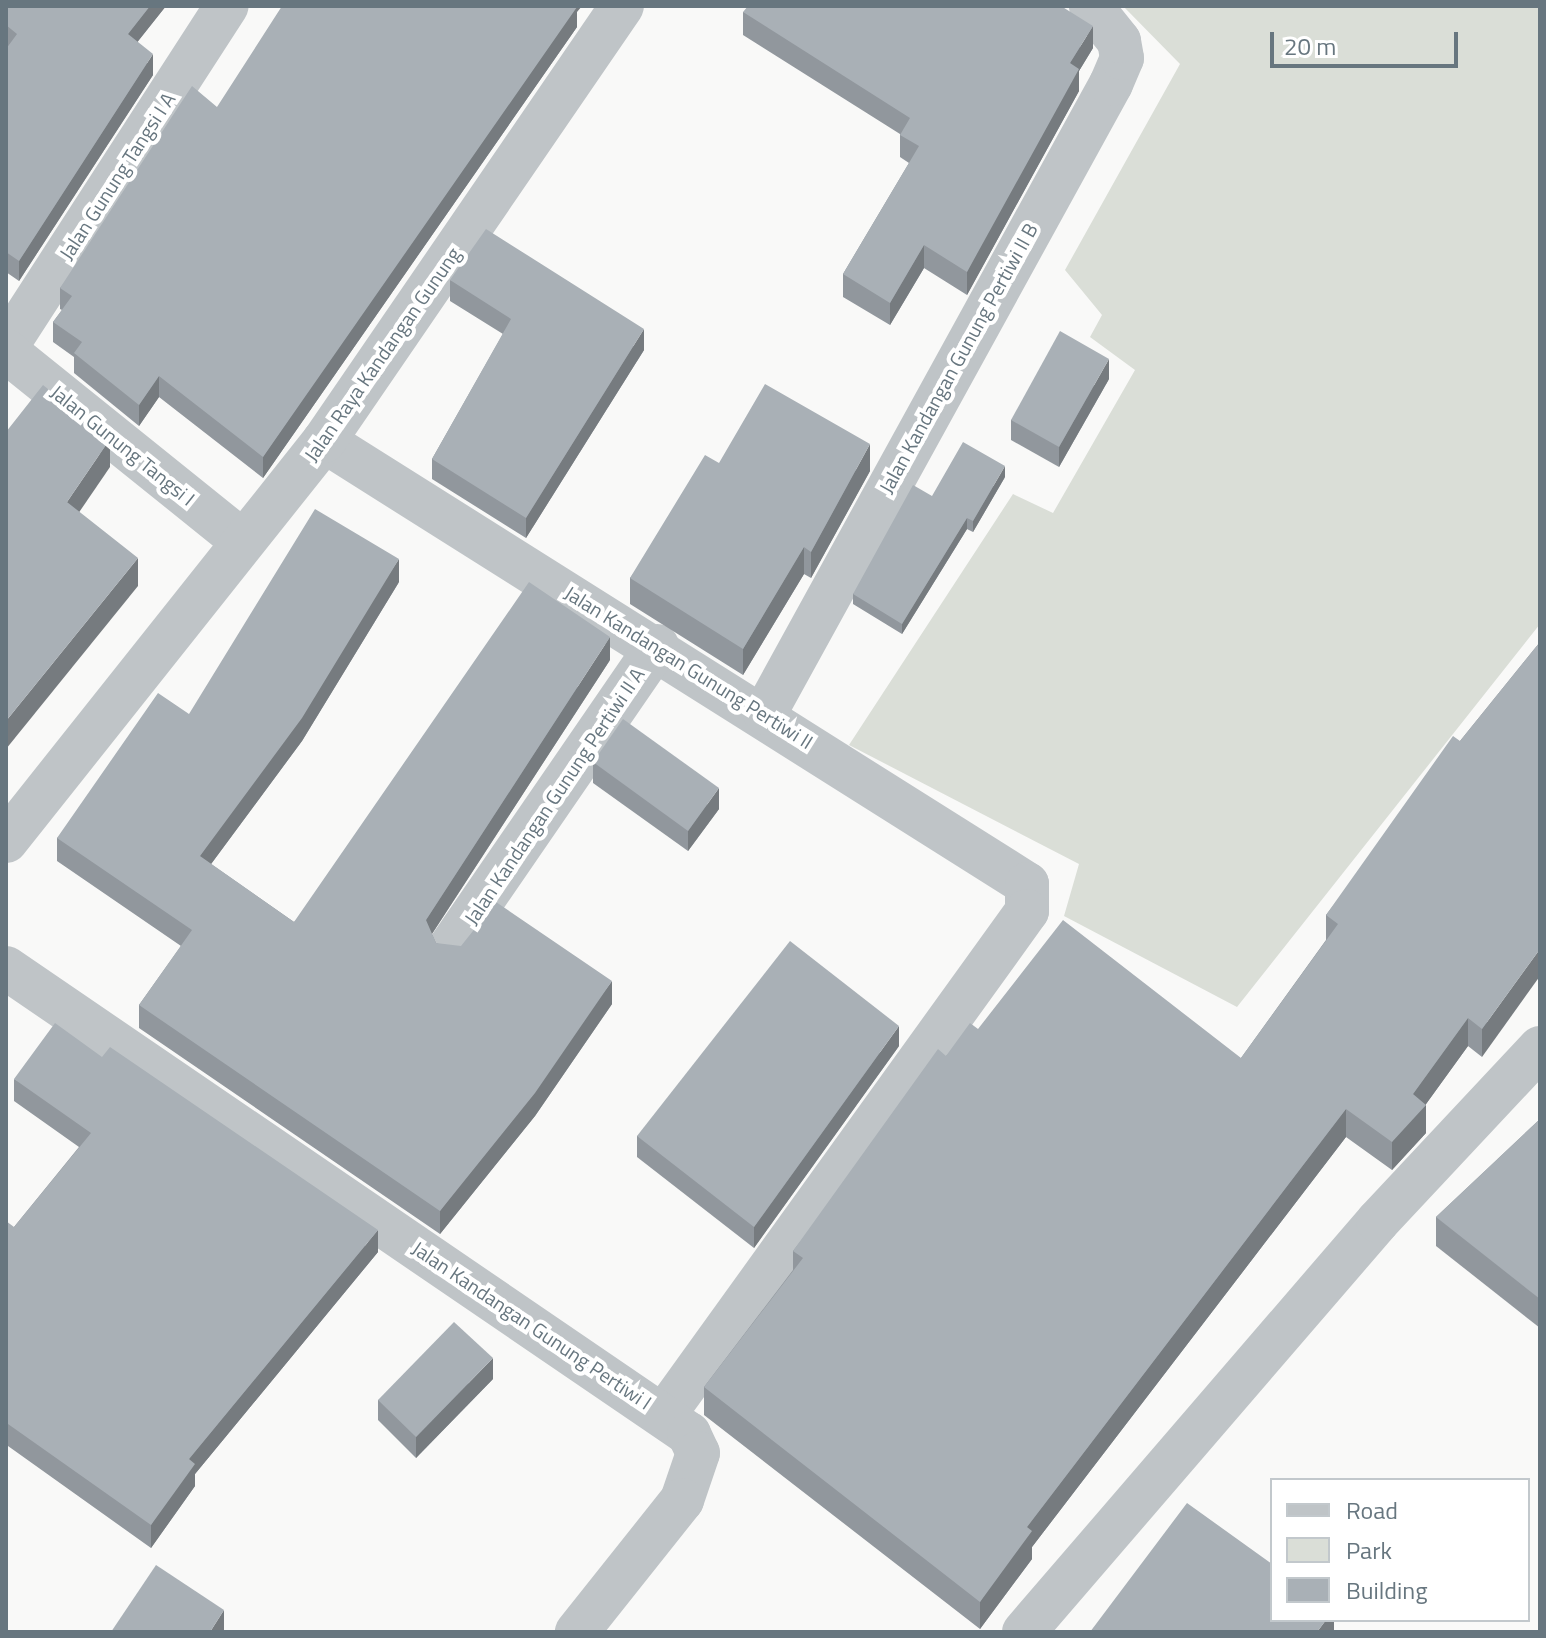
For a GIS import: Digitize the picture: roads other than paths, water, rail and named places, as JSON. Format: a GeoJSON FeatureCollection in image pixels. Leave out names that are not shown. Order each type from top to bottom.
{"type":"FeatureCollection","features":[{"type":"Feature","properties":{"kind":"street","name":"Jalan Gunung Tangsi I A"},"geometry":{"type":"LineString","coordinates":[[6,349],[227,6]]}},
{"type":"Feature","properties":{"kind":"street","name":"Jalan Raya Kandangan Gunung"},"geometry":{"type":"LineString","coordinates":[[6,841],[241,540],[324,441],[622,6]]}},
{"type":"Feature","properties":{"kind":"street","name":"Jalan Kandangan Gunung Pertiwi II B"},"geometry":{"type":"LineString","coordinates":[[765,713],[1111,84],[1122,58],[1119,41],[1091,6]]}},
{"type":"Feature","properties":{"kind":"street","name":"Jalan Gunung Tangsi I"},"geometry":{"type":"LineString","coordinates":[[6,349],[241,540]]}},
{"type":"Feature","properties":{"kind":"street","name":"Jalan Kandangan Gunung Pertiwi II"},"geometry":{"type":"LineString","coordinates":[[324,441],[765,713],[1027,884],[1027,911]]}},
{"type":"Feature","properties":{"kind":"street","name":"Jalan Kandangan Gunung Pertiwi II A"},"geometry":{"type":"LineString","coordinates":[[451,946],[657,646]]}},
{"type":"Feature","properties":{"kind":"street","name":"Jalan Kandangan Gunung Pertiwi I"},"geometry":{"type":"LineString","coordinates":[[6,968],[664,1415],[1027,911]]}},
{"type":"Feature","properties":{"kind":"street"},"geometry":{"type":"LineString","coordinates":[[1024,1632],[1378,1221],[1540,1048]]}},
{"type":"Feature","properties":{"kind":"street"},"geometry":{"type":"LineString","coordinates":[[577,1632],[682,1500],[693,1475],[698,1453],[689,1434],[664,1415]]}}]}
